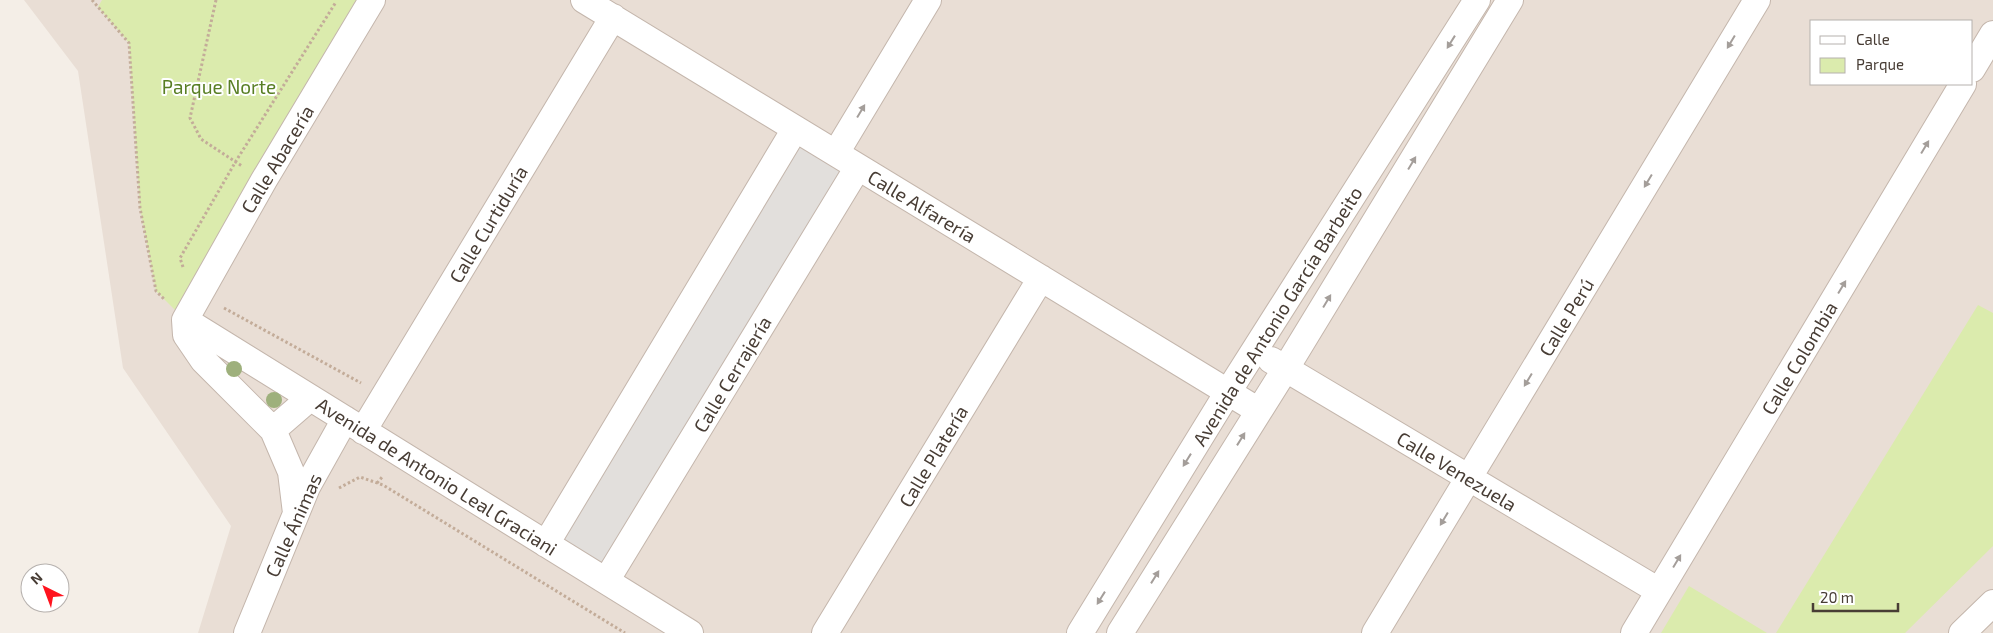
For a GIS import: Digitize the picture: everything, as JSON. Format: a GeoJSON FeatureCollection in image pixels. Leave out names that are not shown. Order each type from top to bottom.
{"type":"FeatureCollection","features":[{"type":"Feature","properties":{"kind":"street","name":"Calle Abacería"},"geometry":{"type":"LineString","coordinates":[[185,320],[264,180],[372,0]]}},
{"type":"Feature","properties":{"kind":"street","name":"Calle Alfarería"},"geometry":{"type":"LineString","coordinates":[[584,0],[1259,411]]}},
{"type":"Feature","properties":{"kind":"street"},"geometry":{"type":"LineString","coordinates":[[836,153],[928,0]]}},
{"type":"Feature","properties":{"kind":"street","name":"Avenida de Antonio García Barbeito"},"geometry":{"type":"LineString","coordinates":[[1080,633],[1228,392],[1476,0]]}},
{"type":"Feature","properties":{"kind":"street","name":"Avenida de Antonio García Barbeito"},"geometry":{"type":"LineString","coordinates":[[1120,633],[1286,368],[1510,0]]}},
{"type":"Feature","properties":{"kind":"street","name":"Calle Perú"},"geometry":{"type":"LineString","coordinates":[[1375,633],[1757,0]]}},
{"type":"Feature","properties":{"kind":"street","name":"Calle Curtiduría"},"geometry":{"type":"LineString","coordinates":[[354,425],[385,395],[613,17]]}},
{"type":"Feature","properties":{"kind":"street"},"geometry":{"type":"LineString","coordinates":[[1973,67],[1993,34]]}},
{"type":"Feature","properties":{"kind":"street","name":"Calle Colombia"},"geometry":{"type":"LineString","coordinates":[[1634,633],[1962,85]]}},
{"type":"Feature","properties":{"kind":"street"},"geometry":{"type":"LineString","coordinates":[[546,544],[795,129]]}},
{"type":"Feature","properties":{"kind":"street","name":"Calle Cerrajería"},"geometry":{"type":"LineString","coordinates":[[606,581],[858,167]]}},
{"type":"Feature","properties":{"kind":"street","name":"Calle Platería"},"geometry":{"type":"LineString","coordinates":[[825,633],[1041,278]]}},
{"type":"Feature","properties":{"kind":"street","name":"Avenida de Antonio Leal Graciani"},"geometry":{"type":"LineString","coordinates":[[185,320],[690,633]]}},
{"type":"Feature","properties":{"kind":"street"},"geometry":{"type":"LineString","coordinates":[[185,320],[186,335],[203,360],[273,430],[291,472],[296,514]]}},
{"type":"Feature","properties":{"kind":"street","name":"Calle Venezuela"},"geometry":{"type":"LineString","coordinates":[[1256,350],[1468,479],[1659,591]]}},
{"type":"Feature","properties":{"kind":"street"},"geometry":{"type":"LineString","coordinates":[[273,430],[310,398]]}},
{"type":"Feature","properties":{"kind":"street","name":"Calle Ánimas"},"geometry":{"type":"LineString","coordinates":[[247,633],[307,487],[354,425]]}},
{"type":"Feature","properties":{"kind":"street"},"geometry":{"type":"LineString","coordinates":[[1962,633],[1993,602]]}},
{"type":"Feature","properties":{"kind":"path"},"geometry":{"type":"LineString","coordinates":[[92,0],[130,43],[140,208],[156,290],[185,320]]}},
{"type":"Feature","properties":{"kind":"path"},"geometry":{"type":"LineString","coordinates":[[216,0],[190,118],[201,139],[264,180]]}},
{"type":"Feature","properties":{"kind":"path"},"geometry":{"type":"LineString","coordinates":[[337,0],[236,161],[180,258],[185,274],[206,282],[218,290],[214,303],[385,395]]}},
{"type":"Feature","properties":{"kind":"path"},"geometry":{"type":"LineString","coordinates":[[377,484],[399,453]]}},
{"type":"Feature","properties":{"kind":"path"},"geometry":{"type":"LineString","coordinates":[[334,497],[338,489],[360,477],[377,484],[625,633]]}},
{"type":"Feature","properties":{"kind":"shaded area"},"geometry":{"type":"Polygon","coordinates":[[[24,0],[1993,0],[1993,633],[198,633],[231,526],[123,368],[78,71],[24,0]]]}},
{"type":"Feature","properties":{"kind":"shaded area"},"geometry":{"type":"Polygon","coordinates":[[[795,129],[858,167],[606,581],[546,544],[795,129]]]}},
{"type":"Feature","properties":{"kind":"green space","name":"Parque Norte"},"geometry":{"type":"Polygon","coordinates":[[[102,0],[372,0],[185,320],[156,291],[140,208],[129,43],[98,7],[102,0]]]}},
{"type":"Feature","properties":{"kind":"green space"},"geometry":{"type":"Polygon","coordinates":[[[1978,305],[1993,313],[1993,546],[1905,633],[1776,633],[1978,305]]]}},
{"type":"Feature","properties":{"kind":"green space"},"geometry":{"type":"Polygon","coordinates":[[[1689,586],[1767,633],[1661,633],[1689,586]]]}}]}
